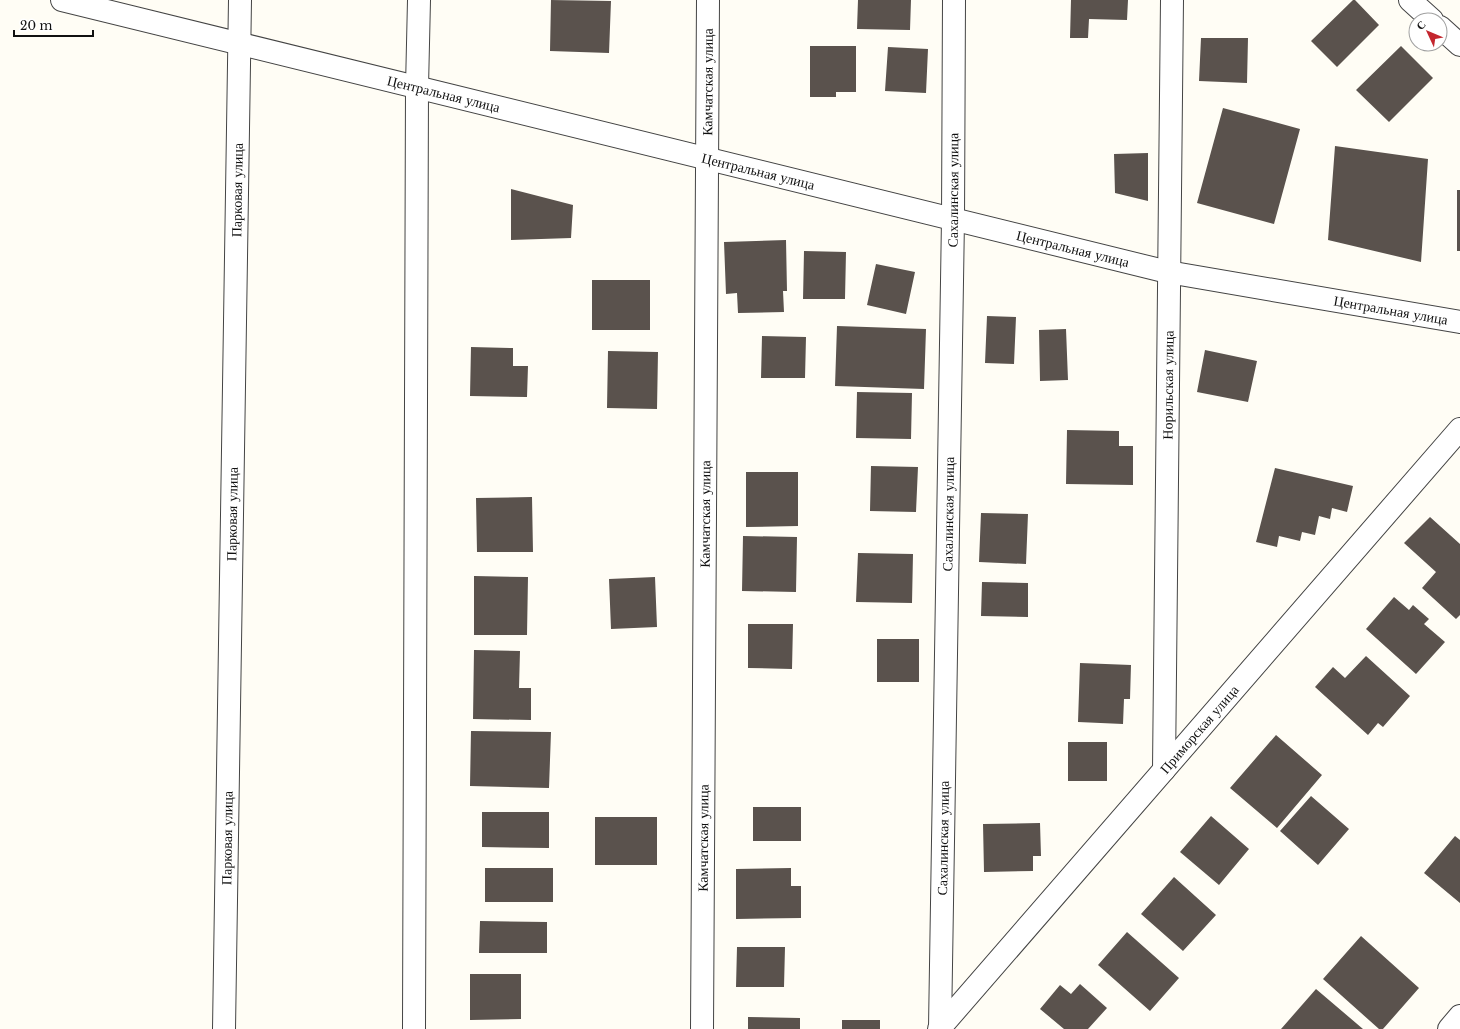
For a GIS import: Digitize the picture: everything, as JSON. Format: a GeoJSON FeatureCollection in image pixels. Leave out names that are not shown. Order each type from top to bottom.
{"type":"FeatureCollection","features":[{"type":"Feature","properties":{"kind":"street","name":"Центральная улица"},"geometry":{"type":"LineString","coordinates":[[62,0],[1168,272],[1460,322]]}},
{"type":"Feature","properties":{"kind":"street","name":"Парковая улица"},"geometry":{"type":"LineString","coordinates":[[224,1029],[240,0]]}},
{"type":"Feature","properties":{"kind":"street"},"geometry":{"type":"LineString","coordinates":[[414,1029],[417,87],[419,0]]}},
{"type":"Feature","properties":{"kind":"street","name":"Камчатская улица"},"geometry":{"type":"LineString","coordinates":[[702,1029],[708,0]]}},
{"type":"Feature","properties":{"kind":"street","name":"Сахалинская улица"},"geometry":{"type":"LineString","coordinates":[[939,1028],[953,219],[954,0]]}},
{"type":"Feature","properties":{"kind":"street","name":"Норильская улица"},"geometry":{"type":"LineString","coordinates":[[1164,770],[1172,0]]}},
{"type":"Feature","properties":{"kind":"street"},"geometry":{"type":"LineString","coordinates":[[1410,0],[1423,12]]}},
{"type":"Feature","properties":{"kind":"street"},"geometry":{"type":"LineString","coordinates":[[1448,34],[1460,45]]}},
{"type":"Feature","properties":{"kind":"street","name":"Приморская улица"},"geometry":{"type":"LineString","coordinates":[[939,1028],[1460,429]]}},
{"type":"Feature","properties":{"kind":"street"},"geometry":{"type":"LineString","coordinates":[[1449,1029],[1460,1016]]}},
{"type":"Feature","properties":{"kind":"building"},"geometry":{"type":"Polygon","coordinates":[[[551,0],[611,1],[609,53],[550,51],[551,0]]]}},
{"type":"Feature","properties":{"kind":"building"},"geometry":{"type":"Polygon","coordinates":[[[858,0],[911,0],[910,30],[857,29],[858,0]]]}},
{"type":"Feature","properties":{"kind":"building"},"geometry":{"type":"Polygon","coordinates":[[[1071,0],[1128,0],[1127,20],[1089,19],[1088,38],[1070,38],[1071,0]]]}},
{"type":"Feature","properties":{"kind":"building"},"geometry":{"type":"Polygon","coordinates":[[[1353,0],[1355,0],[1379,25],[1337,67],[1311,41],[1353,0]]]}},
{"type":"Feature","properties":{"kind":"building"},"geometry":{"type":"Polygon","coordinates":[[[1201,38],[1248,38],[1247,83],[1199,81],[1201,38]]]}},
{"type":"Feature","properties":{"kind":"building"},"geometry":{"type":"Polygon","coordinates":[[[810,46],[856,46],[856,92],[836,92],[836,97],[810,97],[810,46]]]}},
{"type":"Feature","properties":{"kind":"building"},"geometry":{"type":"Polygon","coordinates":[[[1401,46],[1433,78],[1389,122],[1356,90],[1401,46]]]}},
{"type":"Feature","properties":{"kind":"building"},"geometry":{"type":"Polygon","coordinates":[[[888,47],[928,49],[926,93],[885,91],[888,47]]]}},
{"type":"Feature","properties":{"kind":"building"},"geometry":{"type":"Polygon","coordinates":[[[1223,108],[1300,129],[1274,224],[1197,203],[1223,108]]]}},
{"type":"Feature","properties":{"kind":"building"},"geometry":{"type":"Polygon","coordinates":[[[1335,146],[1428,159],[1421,262],[1328,240],[1335,146]]]}},
{"type":"Feature","properties":{"kind":"building"},"geometry":{"type":"Polygon","coordinates":[[[1148,153],[1148,201],[1115,193],[1114,154],[1148,153]]]}},
{"type":"Feature","properties":{"kind":"building"},"geometry":{"type":"Polygon","coordinates":[[[511,189],[573,205],[571,238],[511,240],[511,189]]]}},
{"type":"Feature","properties":{"kind":"building"},"geometry":{"type":"Polygon","coordinates":[[[1457,190],[1460,190],[1460,251],[1457,251],[1457,190]]]}},
{"type":"Feature","properties":{"kind":"building"},"geometry":{"type":"Polygon","coordinates":[[[786,240],[787,291],[783,291],[784,312],[738,313],[737,293],[726,294],[724,242],[786,240]]]}},
{"type":"Feature","properties":{"kind":"building"},"geometry":{"type":"Polygon","coordinates":[[[804,251],[846,252],[845,299],[803,299],[804,251]]]}},
{"type":"Feature","properties":{"kind":"building"},"geometry":{"type":"Polygon","coordinates":[[[876,264],[915,272],[906,314],[867,305],[876,264]]]}},
{"type":"Feature","properties":{"kind":"building"},"geometry":{"type":"Polygon","coordinates":[[[592,280],[650,280],[650,330],[592,330],[592,280]]]}},
{"type":"Feature","properties":{"kind":"building"},"geometry":{"type":"Polygon","coordinates":[[[987,316],[1016,317],[1014,364],[985,363],[987,316]]]}},
{"type":"Feature","properties":{"kind":"building"},"geometry":{"type":"Polygon","coordinates":[[[837,326],[926,329],[924,389],[835,386],[837,326]]]}},
{"type":"Feature","properties":{"kind":"building"},"geometry":{"type":"Polygon","coordinates":[[[1066,329],[1068,380],[1040,381],[1039,330],[1066,329]]]}},
{"type":"Feature","properties":{"kind":"building"},"geometry":{"type":"Polygon","coordinates":[[[762,336],[806,337],[805,378],[761,378],[762,336]]]}},
{"type":"Feature","properties":{"kind":"building"},"geometry":{"type":"Polygon","coordinates":[[[471,347],[513,348],[513,366],[528,366],[527,397],[470,396],[471,347]]]}},
{"type":"Feature","properties":{"kind":"building"},"geometry":{"type":"Polygon","coordinates":[[[1205,350],[1257,361],[1248,402],[1197,392],[1205,350]]]}},
{"type":"Feature","properties":{"kind":"building"},"geometry":{"type":"Polygon","coordinates":[[[608,351],[658,352],[657,409],[607,408],[608,351]]]}},
{"type":"Feature","properties":{"kind":"building"},"geometry":{"type":"Polygon","coordinates":[[[857,392],[912,393],[911,439],[856,438],[857,392]]]}},
{"type":"Feature","properties":{"kind":"building"},"geometry":{"type":"Polygon","coordinates":[[[1067,430],[1119,431],[1119,446],[1133,446],[1133,485],[1066,484],[1067,430]]]}},
{"type":"Feature","properties":{"kind":"building"},"geometry":{"type":"Polygon","coordinates":[[[871,466],[918,467],[916,512],[870,511],[871,466]]]}},
{"type":"Feature","properties":{"kind":"building"},"geometry":{"type":"Polygon","coordinates":[[[1275,468],[1353,486],[1347,512],[1332,508],[1330,519],[1319,516],[1315,535],[1302,532],[1300,541],[1279,536],[1277,547],[1256,542],[1275,468]]]}},
{"type":"Feature","properties":{"kind":"building"},"geometry":{"type":"Polygon","coordinates":[[[746,472],[798,472],[798,526],[746,527],[746,472]]]}},
{"type":"Feature","properties":{"kind":"building"},"geometry":{"type":"Polygon","coordinates":[[[532,497],[533,552],[477,552],[476,498],[532,497]]]}},
{"type":"Feature","properties":{"kind":"building"},"geometry":{"type":"Polygon","coordinates":[[[981,513],[1028,514],[1026,564],[979,562],[981,513]]]}},
{"type":"Feature","properties":{"kind":"building"},"geometry":{"type":"Polygon","coordinates":[[[1430,517],[1460,544],[1460,615],[1456,619],[1422,588],[1436,572],[1404,543],[1430,517]]]}},
{"type":"Feature","properties":{"kind":"building"},"geometry":{"type":"Polygon","coordinates":[[[743,536],[797,537],[796,592],[742,591],[743,536]]]}},
{"type":"Feature","properties":{"kind":"building"},"geometry":{"type":"Polygon","coordinates":[[[858,553],[913,554],[912,603],[856,602],[858,553]]]}},
{"type":"Feature","properties":{"kind":"building"},"geometry":{"type":"Polygon","coordinates":[[[474,576],[528,577],[527,635],[474,635],[474,576]]]}},
{"type":"Feature","properties":{"kind":"building"},"geometry":{"type":"Polygon","coordinates":[[[655,577],[657,627],[611,629],[609,579],[655,577]]]}},
{"type":"Feature","properties":{"kind":"building"},"geometry":{"type":"Polygon","coordinates":[[[982,582],[1028,583],[1028,617],[981,616],[982,582]]]}},
{"type":"Feature","properties":{"kind":"building"},"geometry":{"type":"Polygon","coordinates":[[[1394,597],[1409,610],[1413,605],[1429,619],[1424,624],[1445,642],[1416,674],[1366,629],[1394,597]]]}},
{"type":"Feature","properties":{"kind":"building"},"geometry":{"type":"Polygon","coordinates":[[[748,624],[793,624],[792,669],[748,668],[748,624]]]}},
{"type":"Feature","properties":{"kind":"building"},"geometry":{"type":"Polygon","coordinates":[[[877,639],[919,639],[919,682],[877,682],[877,639]]]}},
{"type":"Feature","properties":{"kind":"building"},"geometry":{"type":"Polygon","coordinates":[[[474,650],[520,651],[519,688],[531,688],[531,720],[473,719],[474,650]]]}},
{"type":"Feature","properties":{"kind":"building"},"geometry":{"type":"Polygon","coordinates":[[[1366,656],[1410,696],[1383,727],[1378,723],[1368,735],[1315,687],[1333,667],[1345,678],[1366,656]]]}},
{"type":"Feature","properties":{"kind":"building"},"geometry":{"type":"Polygon","coordinates":[[[1080,663],[1131,665],[1130,699],[1124,699],[1123,724],[1078,722],[1080,663]]]}},
{"type":"Feature","properties":{"kind":"building"},"geometry":{"type":"Polygon","coordinates":[[[471,731],[551,732],[549,788],[470,786],[471,731]]]}},
{"type":"Feature","properties":{"kind":"building"},"geometry":{"type":"Polygon","coordinates":[[[1276,735],[1322,775],[1277,828],[1230,788],[1276,735]]]}},
{"type":"Feature","properties":{"kind":"building"},"geometry":{"type":"Polygon","coordinates":[[[1068,742],[1107,742],[1107,781],[1068,781],[1068,742]]]}},
{"type":"Feature","properties":{"kind":"building"},"geometry":{"type":"Polygon","coordinates":[[[1311,796],[1349,829],[1318,865],[1280,831],[1311,796]]]}},
{"type":"Feature","properties":{"kind":"building"},"geometry":{"type":"Polygon","coordinates":[[[753,807],[801,807],[801,841],[753,841],[753,807]]]}},
{"type":"Feature","properties":{"kind":"building"},"geometry":{"type":"Polygon","coordinates":[[[482,812],[549,812],[549,848],[482,847],[482,812]]]}},
{"type":"Feature","properties":{"kind":"building"},"geometry":{"type":"Polygon","coordinates":[[[1211,816],[1249,849],[1219,885],[1180,852],[1211,816]]]}},
{"type":"Feature","properties":{"kind":"building"},"geometry":{"type":"Polygon","coordinates":[[[595,817],[657,817],[657,865],[595,865],[595,817]]]}},
{"type":"Feature","properties":{"kind":"building"},"geometry":{"type":"Polygon","coordinates":[[[1040,823],[1041,856],[1033,856],[1033,871],[984,872],[983,824],[1040,823]]]}},
{"type":"Feature","properties":{"kind":"building"},"geometry":{"type":"Polygon","coordinates":[[[1455,836],[1460,840],[1460,903],[1424,873],[1455,836]]]}},
{"type":"Feature","properties":{"kind":"building"},"geometry":{"type":"Polygon","coordinates":[[[485,868],[553,868],[553,902],[485,902],[485,868]]]}},
{"type":"Feature","properties":{"kind":"building"},"geometry":{"type":"Polygon","coordinates":[[[791,868],[791,886],[801,886],[801,918],[736,919],[736,869],[791,868]]]}},
{"type":"Feature","properties":{"kind":"building"},"geometry":{"type":"Polygon","coordinates":[[[1174,877],[1216,915],[1183,951],[1141,914],[1174,877]]]}},
{"type":"Feature","properties":{"kind":"building"},"geometry":{"type":"Polygon","coordinates":[[[480,921],[547,922],[547,953],[479,953],[480,921]]]}},
{"type":"Feature","properties":{"kind":"building"},"geometry":{"type":"Polygon","coordinates":[[[1127,932],[1179,978],[1150,1011],[1098,965],[1127,932]]]}},
{"type":"Feature","properties":{"kind":"building"},"geometry":{"type":"Polygon","coordinates":[[[1361,936],[1419,988],[1383,1029],[1379,1029],[1323,979],[1361,936]]]}},
{"type":"Feature","properties":{"kind":"building"},"geometry":{"type":"Polygon","coordinates":[[[737,947],[785,947],[784,987],[736,987],[737,947]]]}},
{"type":"Feature","properties":{"kind":"building"},"geometry":{"type":"Polygon","coordinates":[[[470,974],[521,974],[521,1019],[470,1020],[470,974]]]}},
{"type":"Feature","properties":{"kind":"building"},"geometry":{"type":"Polygon","coordinates":[[[1080,984],[1107,1008],[1088,1029],[1064,1029],[1040,1009],[1060,985],[1071,994],[1080,984]]]}},
{"type":"Feature","properties":{"kind":"building"},"geometry":{"type":"Polygon","coordinates":[[[1316,989],[1363,1029],[1281,1029],[1316,989]]]}},
{"type":"Feature","properties":{"kind":"building"},"geometry":{"type":"Polygon","coordinates":[[[748,1017],[800,1018],[800,1029],[748,1029],[748,1017]]]}},
{"type":"Feature","properties":{"kind":"building"},"geometry":{"type":"Polygon","coordinates":[[[842,1020],[880,1020],[880,1029],[842,1029],[842,1020]]]}}]}
